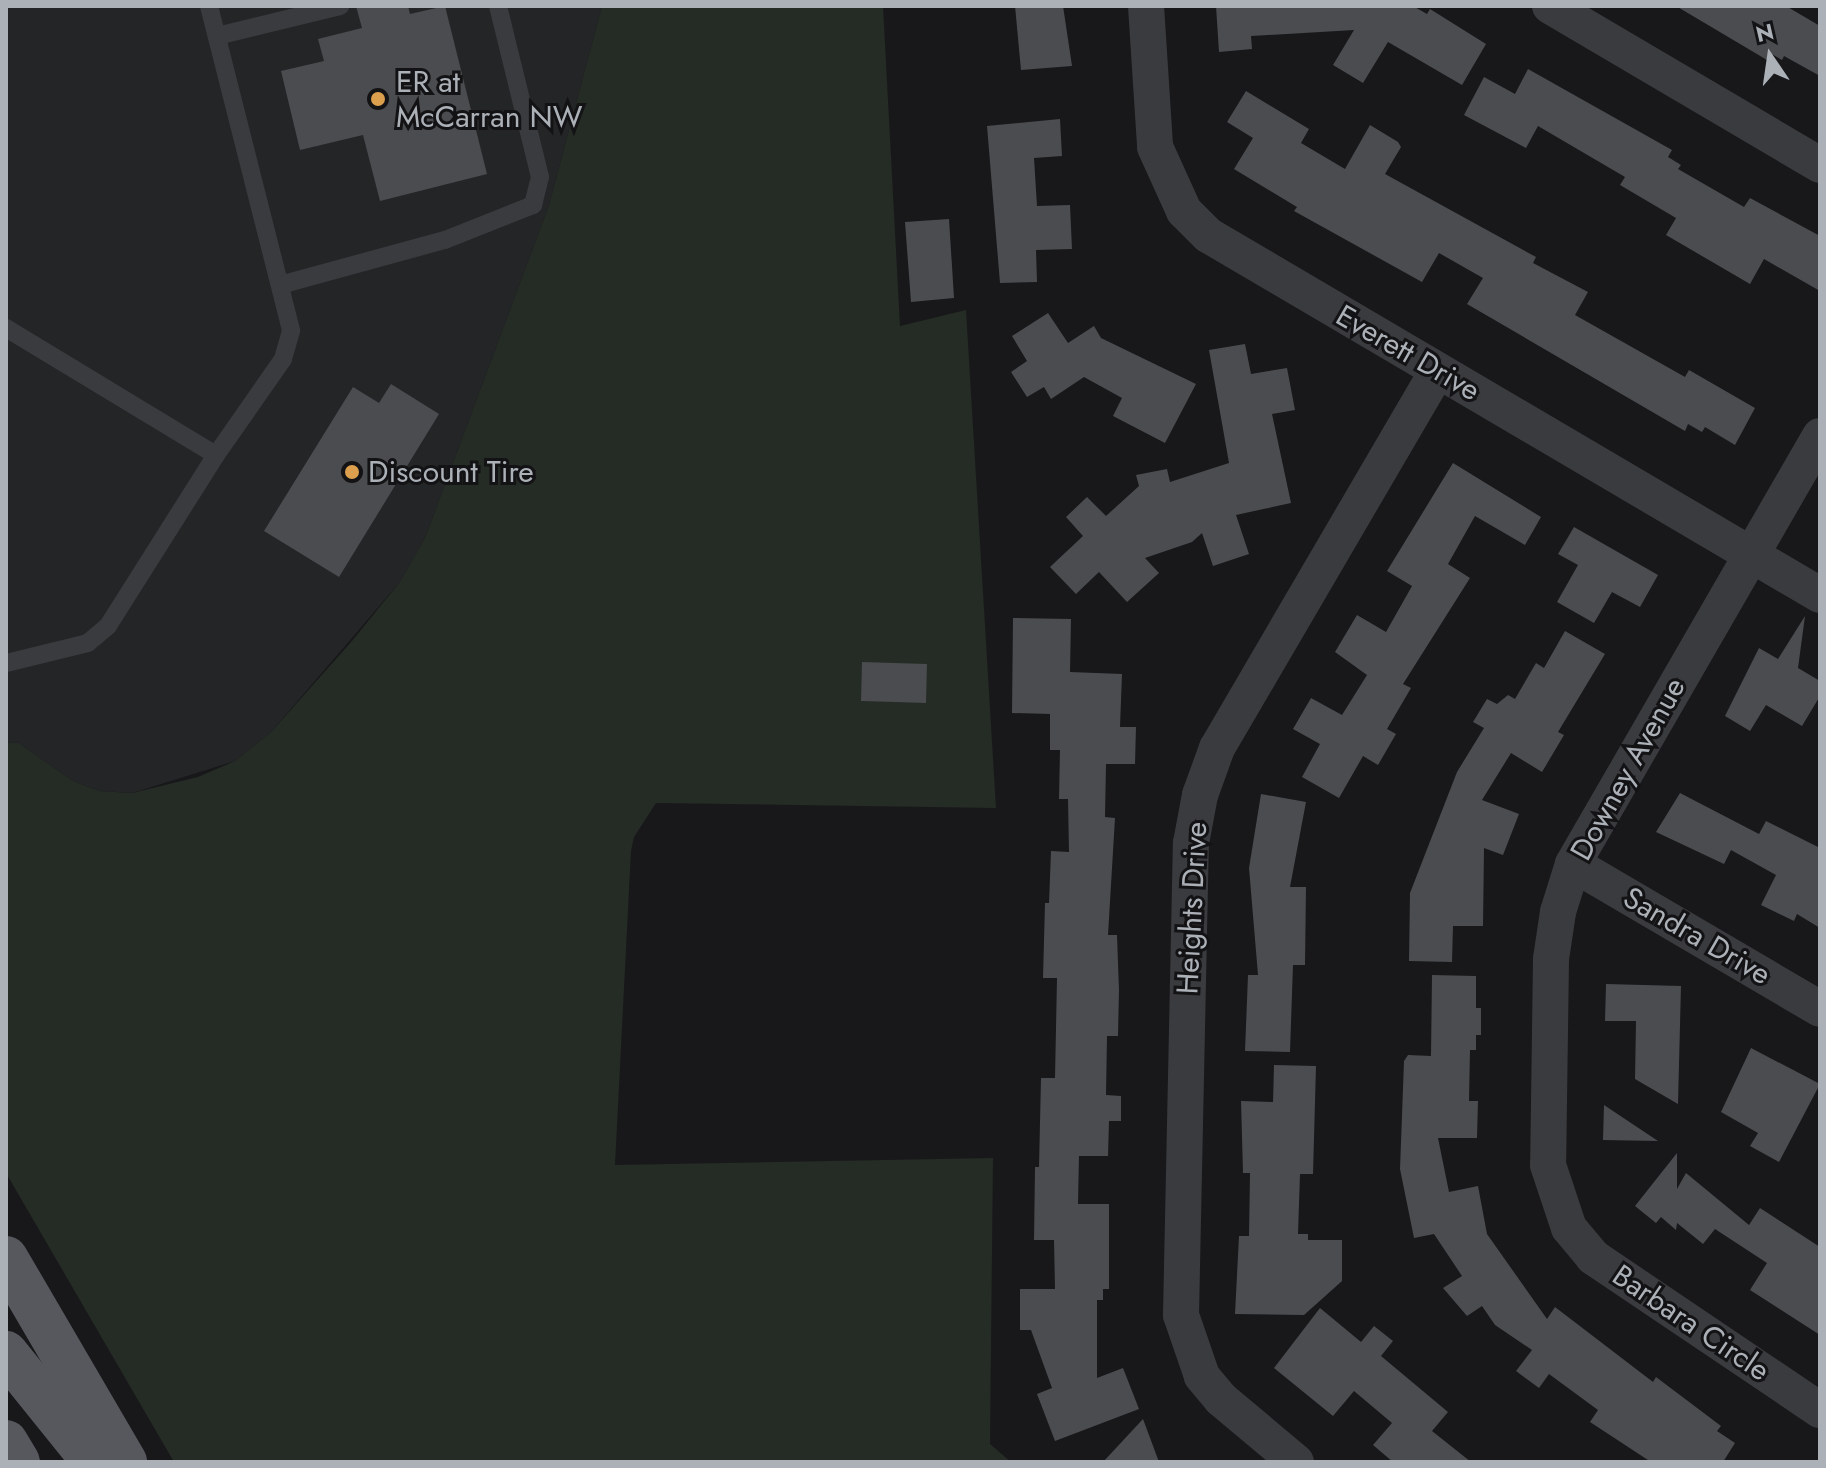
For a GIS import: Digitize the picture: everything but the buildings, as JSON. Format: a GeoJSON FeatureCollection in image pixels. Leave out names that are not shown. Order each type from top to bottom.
{"type":"FeatureCollection","features":[{"type":"Feature","properties":{"kind":"main road"},"geometry":{"type":"LineString","coordinates":[[6,1258],[125,1462]]}},
{"type":"Feature","properties":{"kind":"main road"},"geometry":{"type":"LineString","coordinates":[[6,1353],[94,1462]]}},
{"type":"Feature","properties":{"kind":"main road"},"geometry":{"type":"LineString","coordinates":[[6,1442],[18,1462]]}},
{"type":"Feature","properties":{"kind":"street","name":"Everett Drive"},"geometry":{"type":"LineString","coordinates":[[1146,6],[1155,147],[1184,211],[1225,246],[1820,595]]}},
{"type":"Feature","properties":{"kind":"street"},"geometry":{"type":"LineString","coordinates":[[1550,6],[1820,165]]}},
{"type":"Feature","properties":{"kind":"street","name":"Heights Drive"},"geometry":{"type":"LineString","coordinates":[[1296,1462],[1211,1387],[1189,1348],[1181,1315],[1191,843],[1200,795],[1217,748],[1437,371]]}},
{"type":"Feature","properties":{"kind":"street","name":"Downey Avenue"},"geometry":{"type":"LineString","coordinates":[[1569,1228],[1548,1165],[1551,959],[1558,912],[1573,864],[1820,436]]}},
{"type":"Feature","properties":{"kind":"street","name":"Sandra Drive"},"geometry":{"type":"LineString","coordinates":[[1573,864],[1820,1009]]}},
{"type":"Feature","properties":{"kind":"street","name":"Barbara Circle"},"geometry":{"type":"LineString","coordinates":[[1569,1228],[1612,1272],[1820,1410]]}},
{"type":"Feature","properties":{"kind":"lane"},"geometry":{"type":"LineString","coordinates":[[6,663],[88,643],[108,626],[216,455],[283,359],[291,331],[209,6]]}},
{"type":"Feature","properties":{"kind":"lane"},"geometry":{"type":"LineString","coordinates":[[217,36],[340,6]]}},
{"type":"Feature","properties":{"kind":"lane"},"geometry":{"type":"LineString","coordinates":[[280,285],[445,240],[533,205],[540,177],[498,6]]}},
{"type":"Feature","properties":{"kind":"lane"},"geometry":{"type":"LineString","coordinates":[[6,328],[216,455]]}},
{"type":"Feature","properties":{"kind":"shaded area"},"geometry":{"type":"Polygon","coordinates":[[[6,6],[602,6],[549,205],[425,538],[399,583],[271,732],[235,761],[132,793],[100,791],[73,781],[19,743],[6,742],[6,6]]]}},
{"type":"Feature","properties":{"kind":"shaded area"},"geometry":{"type":"Polygon","coordinates":[[[602,6],[883,6],[900,326],[966,310],[996,808],[656,803],[634,837],[631,851],[615,1165],[993,1158],[990,1444],[1011,1462],[174,1462],[6,1173],[6,742],[19,743],[73,781],[100,791],[132,793],[198,777],[235,761],[271,732],[399,583],[425,538],[549,205],[602,6]]]}},
{"type":"Feature","properties":{"kind":"place","name":"ER at McCarran NW"},"geometry":{"type":"Point","coordinates":[378,99]}},
{"type":"Feature","properties":{"kind":"place","name":"Discount Tire"},"geometry":{"type":"Point","coordinates":[352,472]}}]}
